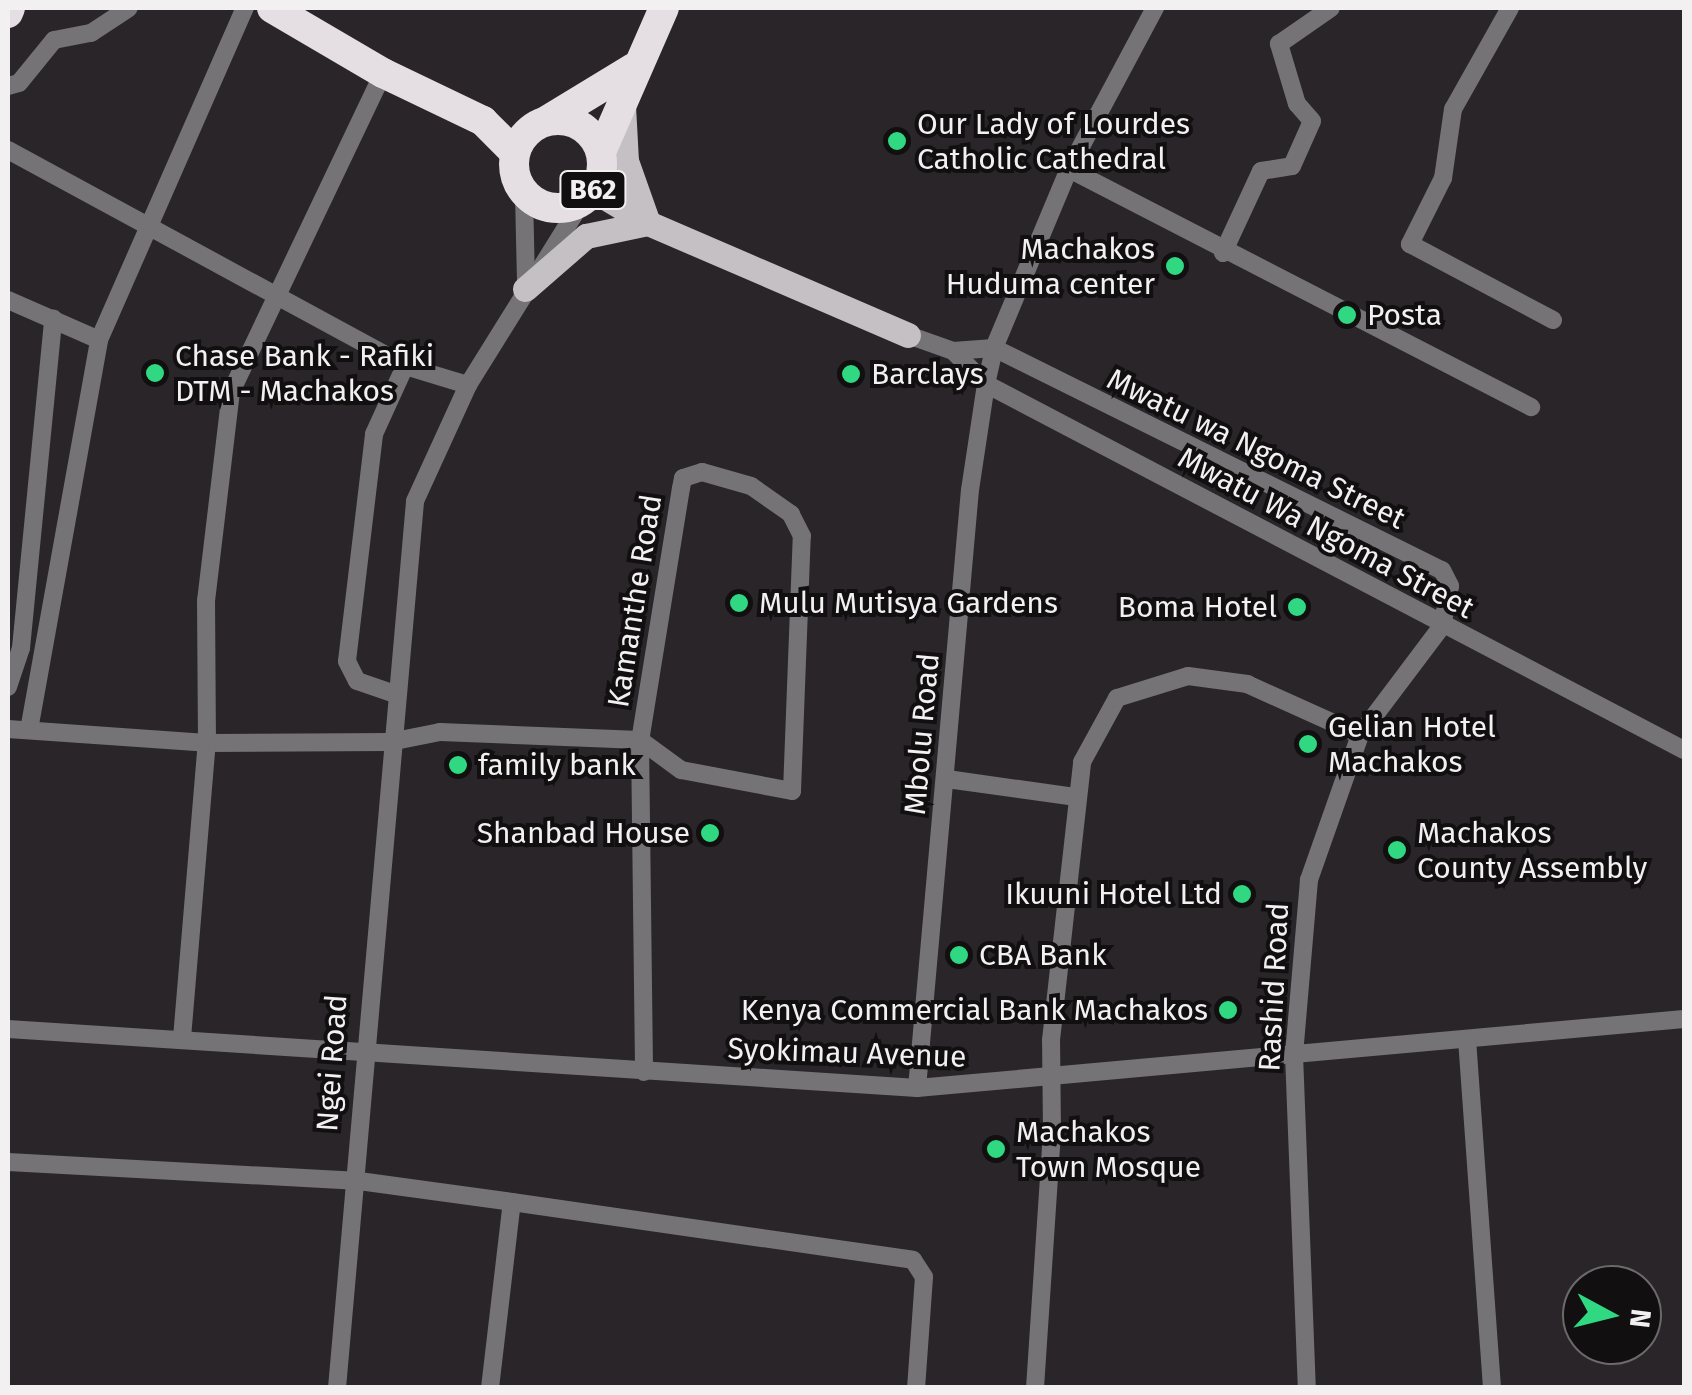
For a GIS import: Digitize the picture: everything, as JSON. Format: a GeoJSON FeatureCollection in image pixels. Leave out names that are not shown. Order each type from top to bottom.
{"type":"FeatureCollection","features":[{"type":"Feature","properties":{"kind":"highway","name":"B62"},"geometry":{"type":"LineString","coordinates":[[272,8],[383,73],[483,121],[515,152],[524,194],[550,209],[587,196],[622,95],[664,8]]}},
{"type":"Feature","properties":{"kind":"highway","name":"B62"},"geometry":{"type":"LineString","coordinates":[[515,152],[540,123],[634,67]]}},
{"type":"Feature","properties":{"kind":"highway","name":"B62"},"geometry":{"type":"LineString","coordinates":[[483,121],[576,124],[601,152]]}},
{"type":"Feature","properties":{"kind":"main road"},"geometry":{"type":"LineString","coordinates":[[622,95],[626,162],[648,222]]}},
{"type":"Feature","properties":{"kind":"main road"},"geometry":{"type":"LineString","coordinates":[[587,196],[908,335]]}},
{"type":"Feature","properties":{"kind":"main road"},"geometry":{"type":"LineString","coordinates":[[526,290],[586,236],[648,222]]}},
{"type":"Feature","properties":{"kind":"street"},"geometry":{"type":"LineString","coordinates":[[8,86],[19,83],[54,40],[92,34],[128,8]]}},
{"type":"Feature","properties":{"kind":"street"},"geometry":{"type":"LineString","coordinates":[[30,730],[99,340],[246,8]]}},
{"type":"Feature","properties":{"kind":"street","name":"Mbolu Road"},"geometry":{"type":"LineString","coordinates":[[917,1088],[970,490],[986,384],[994,348],[1069,170],[1155,8]]}},
{"type":"Feature","properties":{"kind":"street"},"geometry":{"type":"LineString","coordinates":[[1223,253],[1261,171],[1292,166],[1312,121],[1297,104],[1279,44],[1330,8]]}},
{"type":"Feature","properties":{"kind":"street"},"geometry":{"type":"LineString","coordinates":[[1510,8],[1454,109],[1443,178],[1410,244],[1553,320]]}},
{"type":"Feature","properties":{"kind":"street"},"geometry":{"type":"LineString","coordinates":[[182,1038],[207,742],[206,601],[218,473],[231,392],[383,73]]}},
{"type":"Feature","properties":{"kind":"street"},"geometry":{"type":"LineString","coordinates":[[8,150],[405,366],[468,385]]}},
{"type":"Feature","properties":{"kind":"street"},"geometry":{"type":"LineString","coordinates":[[1069,170],[1223,253],[1531,407]]}},
{"type":"Feature","properties":{"kind":"street"},"geometry":{"type":"LineString","coordinates":[[524,194],[526,290]]}},
{"type":"Feature","properties":{"kind":"street","name":"Ngei Road"},"geometry":{"type":"LineString","coordinates":[[338,1388],[358,1181],[390,742],[415,501],[468,385],[587,196]]}},
{"type":"Feature","properties":{"kind":"street"},"geometry":{"type":"LineString","coordinates":[[8,300],[99,340]]}},
{"type":"Feature","properties":{"kind":"street"},"geometry":{"type":"LineString","coordinates":[[8,687],[21,648],[53,320]]}},
{"type":"Feature","properties":{"kind":"street"},"geometry":{"type":"LineString","coordinates":[[908,335],[953,351],[994,348]]}},
{"type":"Feature","properties":{"kind":"street","name":"Mwatu wa Ngoma Street"},"geometry":{"type":"LineString","coordinates":[[994,348],[1442,570],[1451,604],[1442,626]]}},
{"type":"Feature","properties":{"kind":"street","name":"Mwatu Wa Ngoma Street"},"geometry":{"type":"LineString","coordinates":[[953,351],[986,384],[1684,750]]}},
{"type":"Feature","properties":{"kind":"street"},"geometry":{"type":"LineString","coordinates":[[396,694],[358,681],[346,661],[374,434],[405,366]]}},
{"type":"Feature","properties":{"kind":"street","name":"Kamanthe Road"},"geometry":{"type":"LineString","coordinates":[[640,740],[681,770],[792,791],[802,536],[791,514],[751,486],[702,472],[684,478],[640,740],[644,1072]]}},
{"type":"Feature","properties":{"kind":"street","name":"Rashid Road"},"geometry":{"type":"LineString","coordinates":[[1308,1388],[1294,1054],[1309,880],[1360,736],[1442,626]]}},
{"type":"Feature","properties":{"kind":"street"},"geometry":{"type":"LineString","coordinates":[[1034,1388],[1054,1079],[1051,1040],[1075,797],[1082,762],[1117,698],[1188,676],[1247,684],[1360,736]]}},
{"type":"Feature","properties":{"kind":"street"},"geometry":{"type":"LineString","coordinates":[[8,728],[207,742],[390,742],[440,732],[640,740]]}},
{"type":"Feature","properties":{"kind":"street"},"geometry":{"type":"LineString","coordinates":[[947,779],[1075,797]]}},
{"type":"Feature","properties":{"kind":"street","name":"Syokimau Avenue"},"geometry":{"type":"LineString","coordinates":[[8,1029],[917,1088],[1054,1079],[1684,1019]]}},
{"type":"Feature","properties":{"kind":"street"},"geometry":{"type":"LineString","coordinates":[[1468,1039],[1492,1388]]}},
{"type":"Feature","properties":{"kind":"street"},"geometry":{"type":"LineString","coordinates":[[8,1162],[358,1181],[913,1260],[924,1277],[916,1388]]}},
{"type":"Feature","properties":{"kind":"street"},"geometry":{"type":"LineString","coordinates":[[490,1388],[512,1202]]}},
{"type":"Feature","properties":{"kind":"place","name":"Our Lady of Lourdes Catholic Cathedral"},"geometry":{"type":"Point","coordinates":[897,141]}},
{"type":"Feature","properties":{"kind":"place","name":"Machakos Huduma center"},"geometry":{"type":"Point","coordinates":[1175,266]}},
{"type":"Feature","properties":{"kind":"place","name":"Posta"},"geometry":{"type":"Point","coordinates":[1347,315]}},
{"type":"Feature","properties":{"kind":"place","name":"Chase Bank - Rafiki DTM - Machakos"},"geometry":{"type":"Point","coordinates":[155,373]}},
{"type":"Feature","properties":{"kind":"place","name":"Barclays"},"geometry":{"type":"Point","coordinates":[851,374]}},
{"type":"Feature","properties":{"kind":"place","name":"Mulu Mutisya Gardens"},"geometry":{"type":"Point","coordinates":[739,603]}},
{"type":"Feature","properties":{"kind":"place","name":"Boma Hotel"},"geometry":{"type":"Point","coordinates":[1297,607]}},
{"type":"Feature","properties":{"kind":"place","name":"Gelian Hotel Machakos"},"geometry":{"type":"Point","coordinates":[1308,744]}},
{"type":"Feature","properties":{"kind":"place","name":"family bank"},"geometry":{"type":"Point","coordinates":[458,765]}},
{"type":"Feature","properties":{"kind":"place","name":"Shanbad House"},"geometry":{"type":"Point","coordinates":[710,833]}},
{"type":"Feature","properties":{"kind":"place","name":"Machakos County Assembly"},"geometry":{"type":"Point","coordinates":[1397,850]}},
{"type":"Feature","properties":{"kind":"place","name":"Ikuuni Hotel Ltd"},"geometry":{"type":"Point","coordinates":[1242,894]}},
{"type":"Feature","properties":{"kind":"place","name":"CBA Bank"},"geometry":{"type":"Point","coordinates":[959,955]}},
{"type":"Feature","properties":{"kind":"place","name":"Kenya Commercial Bank Machakos"},"geometry":{"type":"Point","coordinates":[1228,1010]}},
{"type":"Feature","properties":{"kind":"place","name":"Machakos Town Mosque"},"geometry":{"type":"Point","coordinates":[996,1149]}}]}
